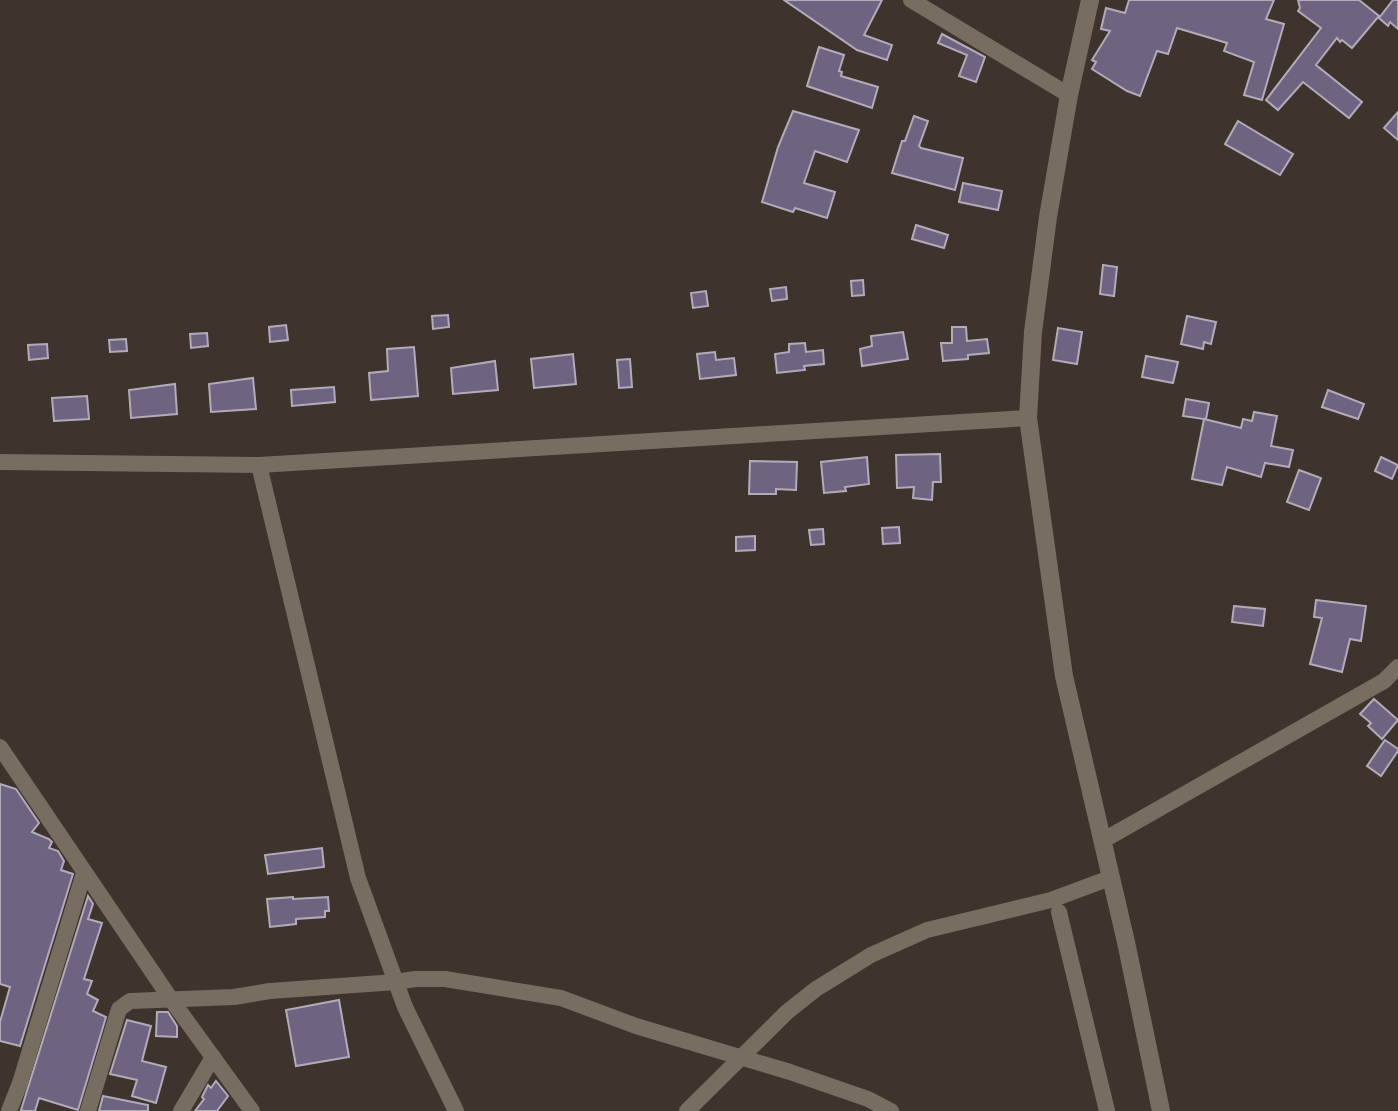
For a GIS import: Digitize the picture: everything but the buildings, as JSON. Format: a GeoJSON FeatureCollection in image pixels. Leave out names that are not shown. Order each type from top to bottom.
{"type":"FeatureCollection","features":[{"type":"Feature","properties":{"kind":"street"},"geometry":{"type":"LineString","coordinates":[[911,0],[1069,95]]}},
{"type":"Feature","properties":{"kind":"street"},"geometry":{"type":"LineString","coordinates":[[1090,0],[1069,95],[1048,217],[1033,332],[1028,418],[1064,676],[1161,1111]]}},
{"type":"Feature","properties":{"kind":"street"},"geometry":{"type":"LineString","coordinates":[[0,462],[259,465],[1028,418]]}},
{"type":"Feature","properties":{"kind":"street"},"geometry":{"type":"LineString","coordinates":[[259,465],[358,878],[405,1007],[456,1111]]}},
{"type":"Feature","properties":{"kind":"street"},"geometry":{"type":"LineString","coordinates":[[1102,841],[1384,681],[1398,667]]}},
{"type":"Feature","properties":{"kind":"street"},"geometry":{"type":"LineString","coordinates":[[0,747],[170,998],[251,1111]]}},
{"type":"Feature","properties":{"kind":"street"},"geometry":{"type":"LineString","coordinates":[[9,1111],[84,873]]}},
{"type":"Feature","properties":{"kind":"street"},"geometry":{"type":"LineString","coordinates":[[687,1111],[787,1012],[816,989],[870,955],[927,930],[1051,901],[1110,878]]}},
{"type":"Feature","properties":{"kind":"street"},"geometry":{"type":"LineString","coordinates":[[1059,912],[1108,1111]]}},
{"type":"Feature","properties":{"kind":"street"},"geometry":{"type":"LineString","coordinates":[[88,1111],[119,1009],[130,1001],[234,997],[270,991],[429,978],[546,995],[869,1099],[891,1111]]}},
{"type":"Feature","properties":{"kind":"street"},"geometry":{"type":"LineString","coordinates":[[181,1111],[212,1057]]}}]}
